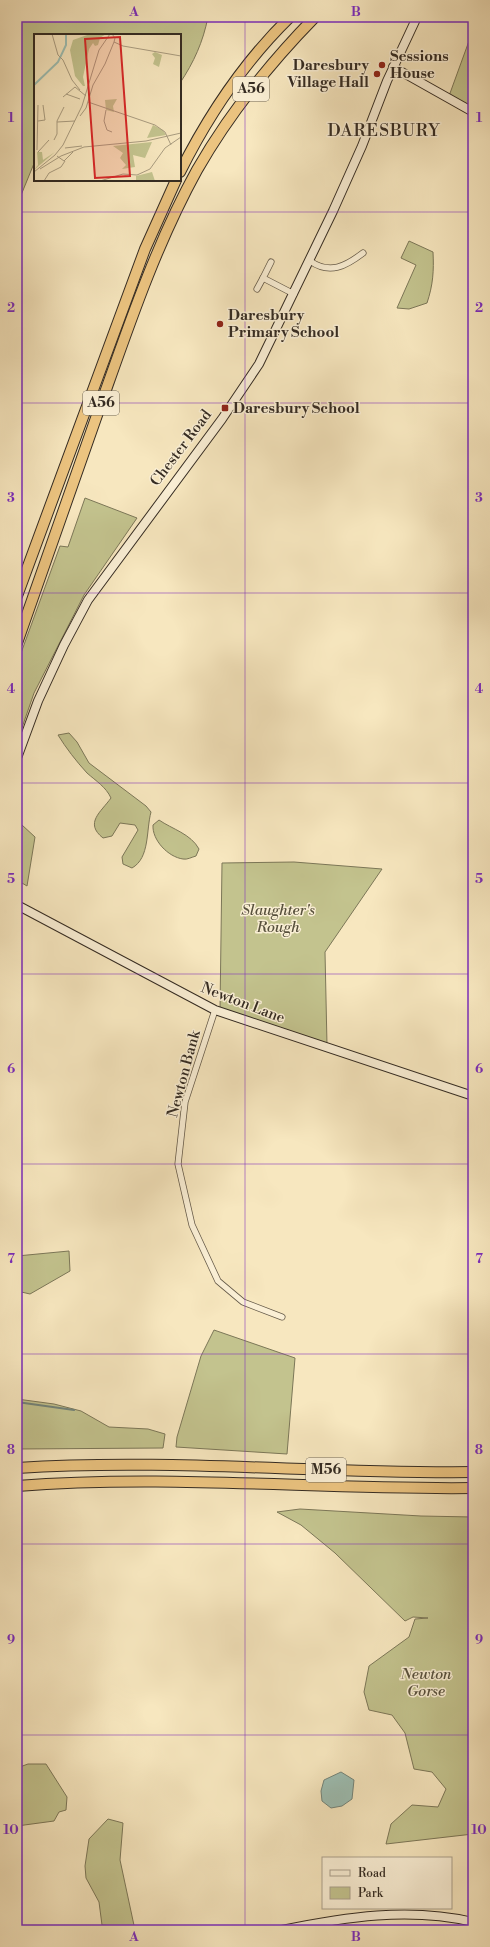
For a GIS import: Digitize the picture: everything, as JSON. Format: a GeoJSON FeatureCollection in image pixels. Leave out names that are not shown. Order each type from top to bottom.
{"type":"FeatureCollection","features":[{"type":"Feature","properties":{"kind":"highway","name":"A56"},"geometry":{"type":"LineString","coordinates":[[181,170],[223,100],[254,58],[290,17]]}},
{"type":"Feature","properties":{"kind":"highway","name":"A56"},"geometry":{"type":"LineString","coordinates":[[17,643],[133,316],[156,256],[178,207],[198,169],[234,113],[287,46],[315,17]]}},
{"type":"Feature","properties":{"kind":"highway","name":"A56"},"geometry":{"type":"LineString","coordinates":[[17,596],[139,264],[176,181]]}},
{"type":"Feature","properties":{"kind":"highway","name":"M56"},"geometry":{"type":"LineString","coordinates":[[17,1468],[85,1464],[217,1465],[354,1471],[473,1472]]}},
{"type":"Feature","properties":{"kind":"highway","name":"M56"},"geometry":{"type":"LineString","coordinates":[[17,1486],[119,1480],[361,1487],[473,1488]]}},
{"type":"Feature","properties":{"kind":"street","name":"Chester Road"},"geometry":{"type":"LineString","coordinates":[[17,758],[33,712],[64,645],[88,600],[246,386],[259,364],[310,261],[357,158],[393,67],[417,17]]}},
{"type":"Feature","properties":{"kind":"street"},"geometry":{"type":"LineString","coordinates":[[393,67],[473,112]]}},
{"type":"Feature","properties":{"kind":"street"},"geometry":{"type":"LineString","coordinates":[[310,261],[322,267],[340,267],[363,253]]}},
{"type":"Feature","properties":{"kind":"street"},"geometry":{"type":"LineString","coordinates":[[257,289],[272,262]]}},
{"type":"Feature","properties":{"kind":"street"},"geometry":{"type":"LineString","coordinates":[[263,278],[294,294]]}},
{"type":"Feature","properties":{"kind":"street","name":"Newton Lane"},"geometry":{"type":"LineString","coordinates":[[17,905],[215,1010],[473,1096]]}},
{"type":"Feature","properties":{"kind":"street","name":"Newton Bank"},"geometry":{"type":"LineString","coordinates":[[215,1010],[185,1102],[178,1164],[192,1225],[218,1281],[243,1302],[282,1317]]}},
{"type":"Feature","properties":{"kind":"street"},"geometry":{"type":"LineString","coordinates":[[282,1930],[357,1917],[390,1914],[443,1916],[473,1922]]}},
{"type":"Feature","properties":{"kind":"green space"},"geometry":{"type":"Polygon","coordinates":[[[17,17],[208,17],[197,52],[181,81],[181,34],[34,34],[34,163],[17,205],[17,17]]]}},
{"type":"Feature","properties":{"kind":"green space"},"geometry":{"type":"Polygon","coordinates":[[[473,30],[473,109],[449,96],[473,30]]]}},
{"type":"Feature","properties":{"kind":"green space"},"geometry":{"type":"Polygon","coordinates":[[[409,241],[433,252],[432,284],[427,303],[409,309],[397,308],[416,265],[401,258],[409,241]]]}},
{"type":"Feature","properties":{"kind":"green space"},"geometry":{"type":"Polygon","coordinates":[[[85,498],[137,518],[84,595],[34,693],[17,742],[17,664],[60,546],[68,547],[85,498]]]}},
{"type":"Feature","properties":{"kind":"green space"},"geometry":{"type":"Polygon","coordinates":[[[69,733],[77,742],[89,763],[146,806],[151,812],[145,851],[142,858],[132,868],[123,864],[122,857],[138,830],[135,825],[120,823],[112,836],[103,838],[97,833],[95,827],[96,818],[111,798],[104,787],[87,773],[79,764],[58,735],[69,733]]]}},
{"type":"Feature","properties":{"kind":"green space"},"geometry":{"type":"Polygon","coordinates":[[[159,820],[191,839],[199,849],[196,856],[186,859],[177,858],[162,847],[153,831],[153,825],[159,820]]]}},
{"type":"Feature","properties":{"kind":"green space"},"geometry":{"type":"Polygon","coordinates":[[[22,825],[35,837],[27,886],[17,880],[17,831],[22,825]]]}},
{"type":"Feature","properties":{"kind":"green space","name":"Slaughter's Rough"},"geometry":{"type":"Polygon","coordinates":[[[294,862],[382,869],[325,952],[327,1045],[220,1010],[222,863],[294,862]]]}},
{"type":"Feature","properties":{"kind":"green space"},"geometry":{"type":"Polygon","coordinates":[[[69,1251],[70,1271],[30,1294],[17,1291],[17,1256],[69,1251]]]}},
{"type":"Feature","properties":{"kind":"green space"},"geometry":{"type":"Polygon","coordinates":[[[214,1330],[295,1358],[287,1454],[176,1447],[177,1437],[201,1356],[214,1330]]]}},
{"type":"Feature","properties":{"kind":"green space"},"geometry":{"type":"Polygon","coordinates":[[[17,1399],[54,1404],[81,1411],[109,1427],[148,1429],[165,1434],[163,1448],[17,1449],[17,1399]]]}},
{"type":"Feature","properties":{"kind":"green space","name":"Newton Gorse"},"geometry":{"type":"Polygon","coordinates":[[[300,1509],[421,1516],[473,1517],[473,1834],[386,1844],[391,1824],[412,1805],[438,1807],[446,1789],[432,1772],[414,1769],[405,1733],[392,1715],[369,1710],[364,1692],[369,1666],[409,1637],[415,1619],[428,1618],[413,1617],[405,1621],[335,1553],[301,1525],[277,1512],[300,1509]]]}},
{"type":"Feature","properties":{"kind":"green space"},"geometry":{"type":"Polygon","coordinates":[[[28,1764],[46,1764],[67,1797],[66,1810],[59,1812],[54,1821],[17,1826],[17,1768],[28,1764]]]}},
{"type":"Feature","properties":{"kind":"green space"},"geometry":{"type":"Polygon","coordinates":[[[108,1819],[123,1823],[120,1860],[135,1930],[123,1930],[122,1927],[102,1925],[99,1902],[86,1878],[85,1866],[89,1839],[108,1819]]]}},
{"type":"Feature","properties":{"kind":"water"},"geometry":{"type":"Polygon","coordinates":[[[341,1772],[354,1780],[352,1799],[342,1806],[331,1808],[322,1801],[321,1791],[324,1780],[341,1772]]]}},
{"type":"Feature","properties":{"kind":"waterway"},"geometry":{"type":"LineString","coordinates":[[17,1402],[74,1410]]}},
{"type":"Feature","properties":{"kind":"place","name":"Sessions House"},"geometry":{"type":"Point","coordinates":[382,65]}},
{"type":"Feature","properties":{"kind":"place","name":"Daresbury Village Hall"},"geometry":{"type":"Point","coordinates":[377,74]}},
{"type":"Feature","properties":{"kind":"place","name":"Daresbury Primary School"},"geometry":{"type":"Point","coordinates":[220,324]}},
{"type":"Feature","properties":{"kind":"place","name":"Daresbury School"},"geometry":{"type":"Point","coordinates":[225,408]}},
{"type":"Feature","properties":{"kind":"district","name":"DARESBURY"},"geometry":{"type":"Point","coordinates":[384,131]}}]}
